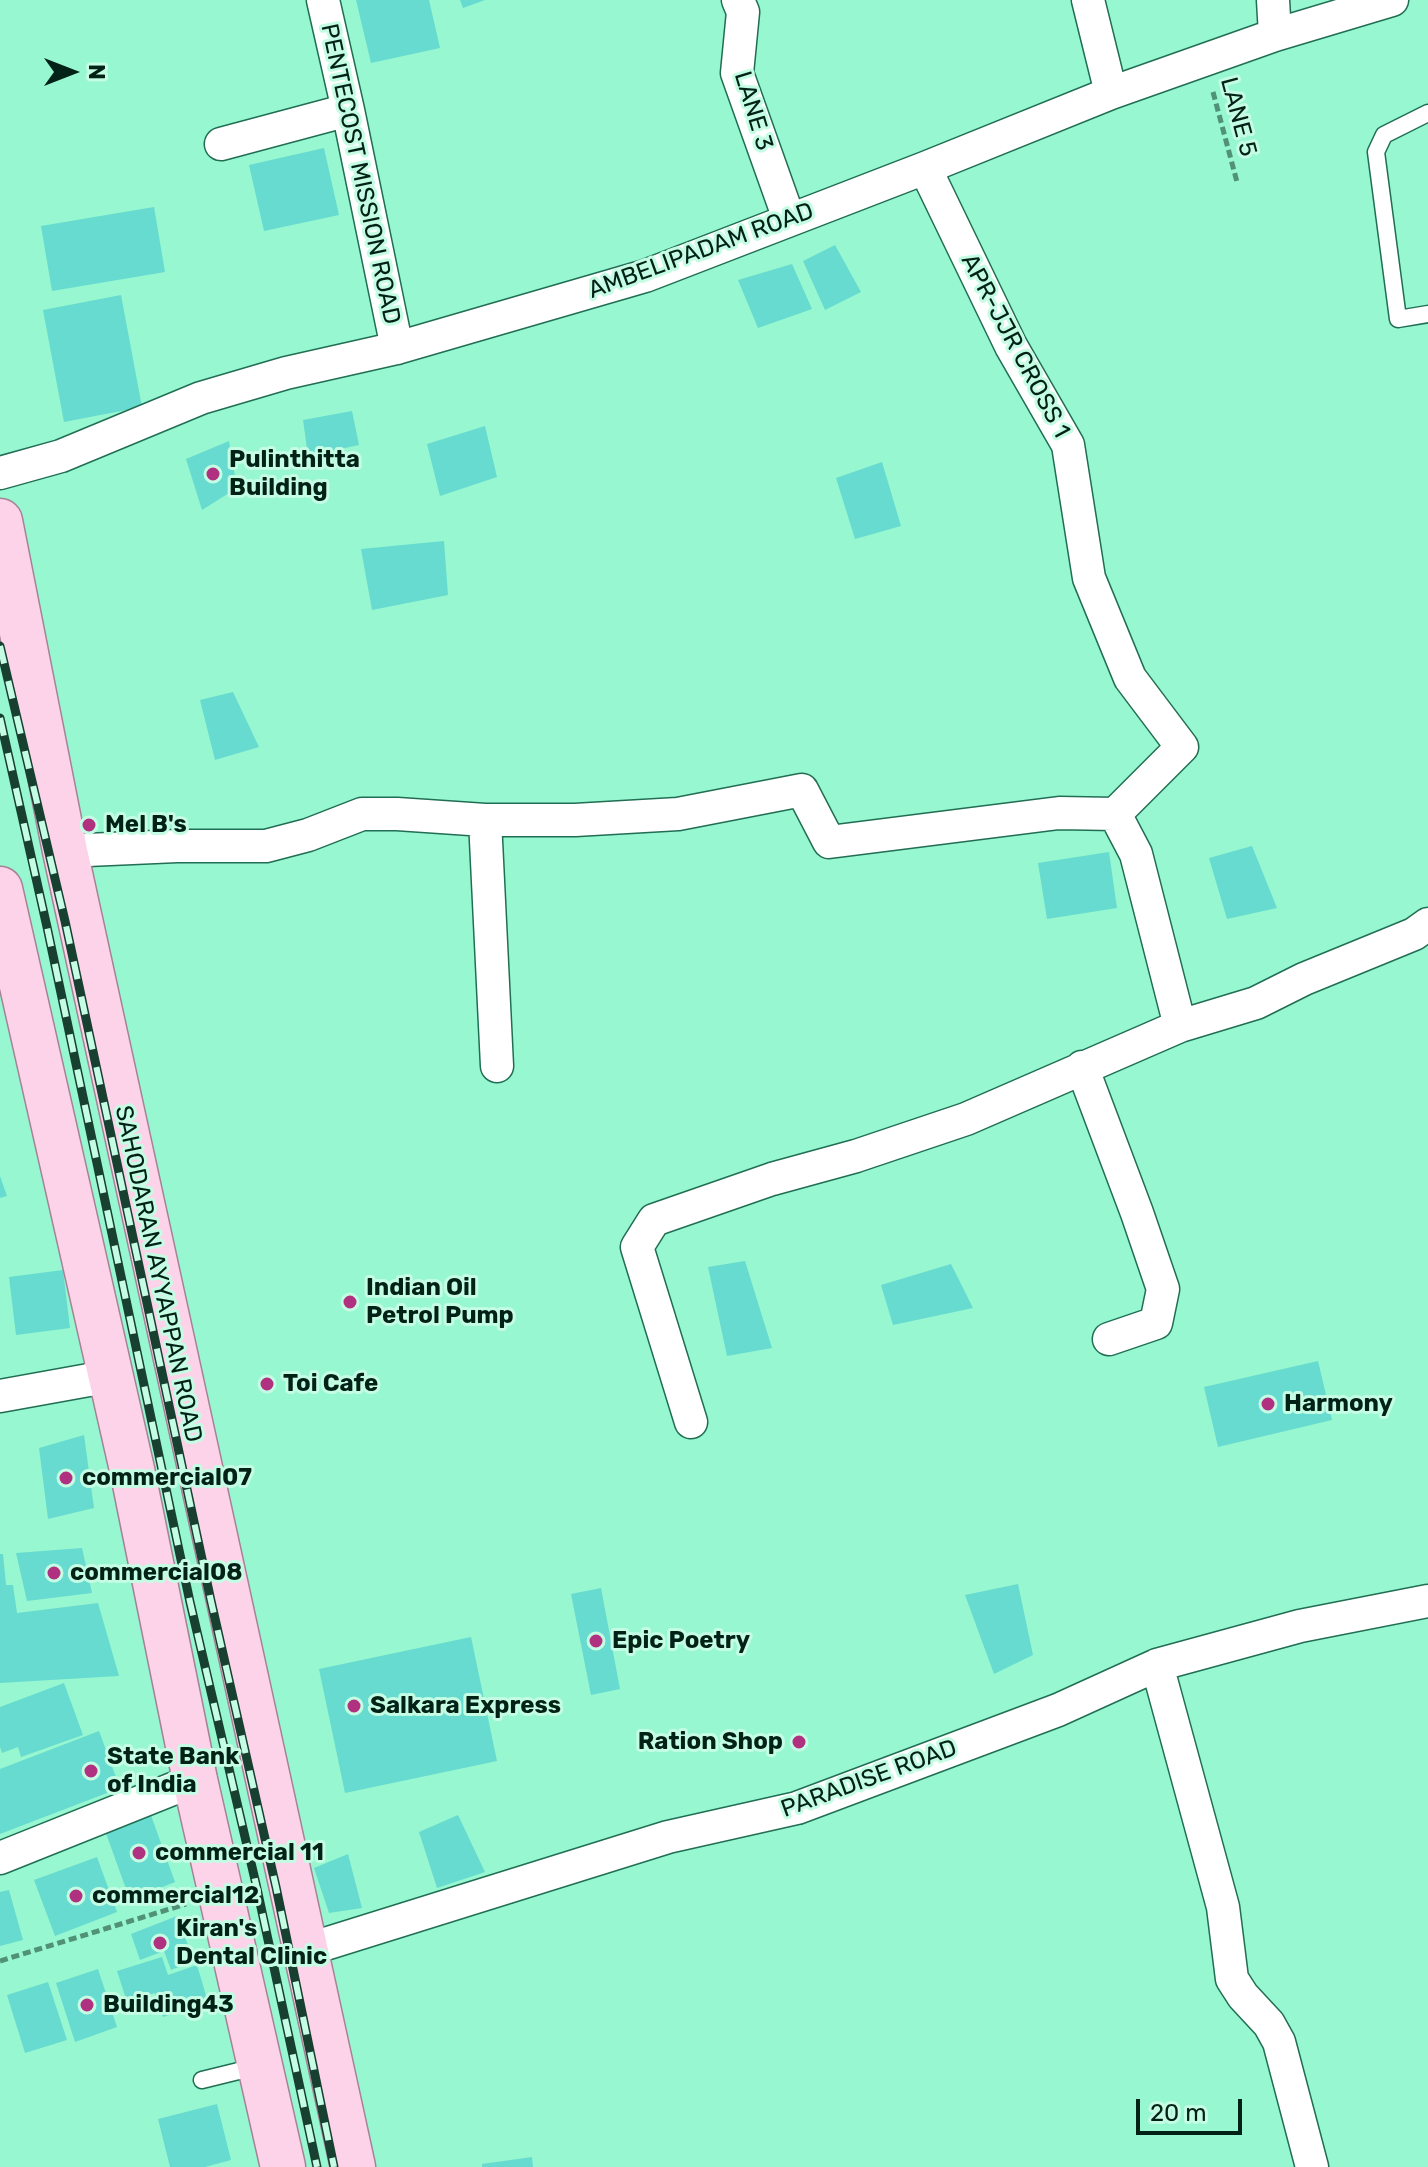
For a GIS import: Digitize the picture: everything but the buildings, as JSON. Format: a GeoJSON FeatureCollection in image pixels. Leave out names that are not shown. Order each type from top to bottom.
{"type":"FeatureCollection","features":[{"type":"Feature","properties":{"kind":"main road","name":"SAHODARAN AYYAPPAN ROAD"},"geometry":{"type":"LineString","coordinates":[[0,521],[65,851],[353,2167]]}},
{"type":"Feature","properties":{"kind":"main road"},"geometry":{"type":"LineString","coordinates":[[3,916],[111,1376],[195,1780],[283,2167]]}},
{"type":"Feature","properties":{"kind":"street","name":"PENTECOST MISSION ROAD"},"geometry":{"type":"LineString","coordinates":[[323,0],[397,348]]}},
{"type":"Feature","properties":{"kind":"street","name":"LANE 3"},"geometry":{"type":"LineString","coordinates":[[738,0],[743,12],[737,73],[789,219]]}},
{"type":"Feature","properties":{"kind":"street"},"geometry":{"type":"LineString","coordinates":[[1088,0],[1111,93]]}},
{"type":"Feature","properties":{"kind":"street"},"geometry":{"type":"LineString","coordinates":[[1273,0],[1275,35]]}},
{"type":"Feature","properties":{"kind":"street","name":"AMBELIPADAM ROAD"},"geometry":{"type":"LineString","coordinates":[[0,473],[61,456],[201,398],[286,373],[397,348],[645,276],[1111,93],[1275,35],[1392,0]]}},
{"type":"Feature","properties":{"kind":"street"},"geometry":{"type":"LineString","coordinates":[[221,144],[348,110]]}},
{"type":"Feature","properties":{"kind":"street","name":"APR-JJR CROSS 1"},"geometry":{"type":"LineString","coordinates":[[925,168],[1011,346],[1068,445],[1089,578],[1130,678],[1182,747],[1115,814]]}},
{"type":"Feature","properties":{"kind":"street"},"geometry":{"type":"LineString","coordinates":[[65,851],[266,846],[308,835],[362,814],[485,820],[575,820],[678,814],[802,790],[829,842],[1059,813],[1115,814],[1136,854],[1180,1026]]}},
{"type":"Feature","properties":{"kind":"street"},"geometry":{"type":"LineString","coordinates":[[485,820],[497,1066]]}},
{"type":"Feature","properties":{"kind":"street"},"geometry":{"type":"LineString","coordinates":[[691,1422],[637,1247],[654,1220],[772,1179],[856,1156],[966,1119],[1180,1026],[1256,1003],[1304,979],[1414,934],[1428,924]]}},
{"type":"Feature","properties":{"kind":"street"},"geometry":{"type":"LineString","coordinates":[[1082,1067],[1163,1289],[1156,1323],[1109,1339]]}},
{"type":"Feature","properties":{"kind":"street"},"geometry":{"type":"LineString","coordinates":[[0,1396],[111,1376]]}},
{"type":"Feature","properties":{"kind":"street","name":"PARADISE ROAD"},"geometry":{"type":"LineString","coordinates":[[306,1950],[668,1837],[797,1808],[1058,1710],[1157,1665],[1300,1626],[1428,1601]]}},
{"type":"Feature","properties":{"kind":"street"},"geometry":{"type":"LineString","coordinates":[[1157,1665],[1223,1907],[1232,1979],[1269,2024],[1279,2042],[1306,2165]]}},
{"type":"Feature","properties":{"kind":"street"},"geometry":{"type":"LineString","coordinates":[[0,1858],[195,1780]]}},
{"type":"Feature","properties":{"kind":"lane"},"geometry":{"type":"LineString","coordinates":[[1428,113],[1384,135],[1376,152],[1398,319],[1428,314]]}},
{"type":"Feature","properties":{"kind":"lane"},"geometry":{"type":"LineString","coordinates":[[202,2080],[260,2066]]}},
{"type":"Feature","properties":{"kind":"path","name":"LANE 5"},"geometry":{"type":"LineString","coordinates":[[1205,60],[1237,182]]}},
{"type":"Feature","properties":{"kind":"path"},"geometry":{"type":"LineString","coordinates":[[0,1961],[221,1893]]}},
{"type":"Feature","properties":{"kind":"railway"},"geometry":{"type":"LineString","coordinates":[[0,646],[65,921],[334,2167]]}},
{"type":"Feature","properties":{"kind":"railway"},"geometry":{"type":"LineString","coordinates":[[0,718],[190,1602],[256,1884],[317,2167]]}},
{"type":"Feature","properties":{"kind":"place","name":"Pulinthitta Building"},"geometry":{"type":"Point","coordinates":[213,474]}},
{"type":"Feature","properties":{"kind":"place","name":"Mel B's"},"geometry":{"type":"Point","coordinates":[89,825]}},
{"type":"Feature","properties":{"kind":"place","name":"Indian Oil Petrol Pump"},"geometry":{"type":"Point","coordinates":[350,1302]}},
{"type":"Feature","properties":{"kind":"place","name":"Toi Cafe"},"geometry":{"type":"Point","coordinates":[267,1384]}},
{"type":"Feature","properties":{"kind":"place","name":"Harmony"},"geometry":{"type":"Point","coordinates":[1268,1404]}},
{"type":"Feature","properties":{"kind":"place","name":"commercial07"},"geometry":{"type":"Point","coordinates":[66,1478]}},
{"type":"Feature","properties":{"kind":"place","name":"commercial08"},"geometry":{"type":"Point","coordinates":[54,1573]}},
{"type":"Feature","properties":{"kind":"place","name":"Epic Poetry"},"geometry":{"type":"Point","coordinates":[596,1641]}},
{"type":"Feature","properties":{"kind":"place","name":"Salkara Express"},"geometry":{"type":"Point","coordinates":[354,1706]}},
{"type":"Feature","properties":{"kind":"place","name":"Ration Shop"},"geometry":{"type":"Point","coordinates":[799,1742]}},
{"type":"Feature","properties":{"kind":"place","name":"State Bank of India"},"geometry":{"type":"Point","coordinates":[91,1771]}},
{"type":"Feature","properties":{"kind":"place","name":"commercial 11"},"geometry":{"type":"Point","coordinates":[139,1853]}},
{"type":"Feature","properties":{"kind":"place","name":"commercial12"},"geometry":{"type":"Point","coordinates":[76,1896]}},
{"type":"Feature","properties":{"kind":"place","name":"Kiran's Dental Clinic"},"geometry":{"type":"Point","coordinates":[160,1943]}},
{"type":"Feature","properties":{"kind":"place","name":"Building43"},"geometry":{"type":"Point","coordinates":[87,2005]}}]}
